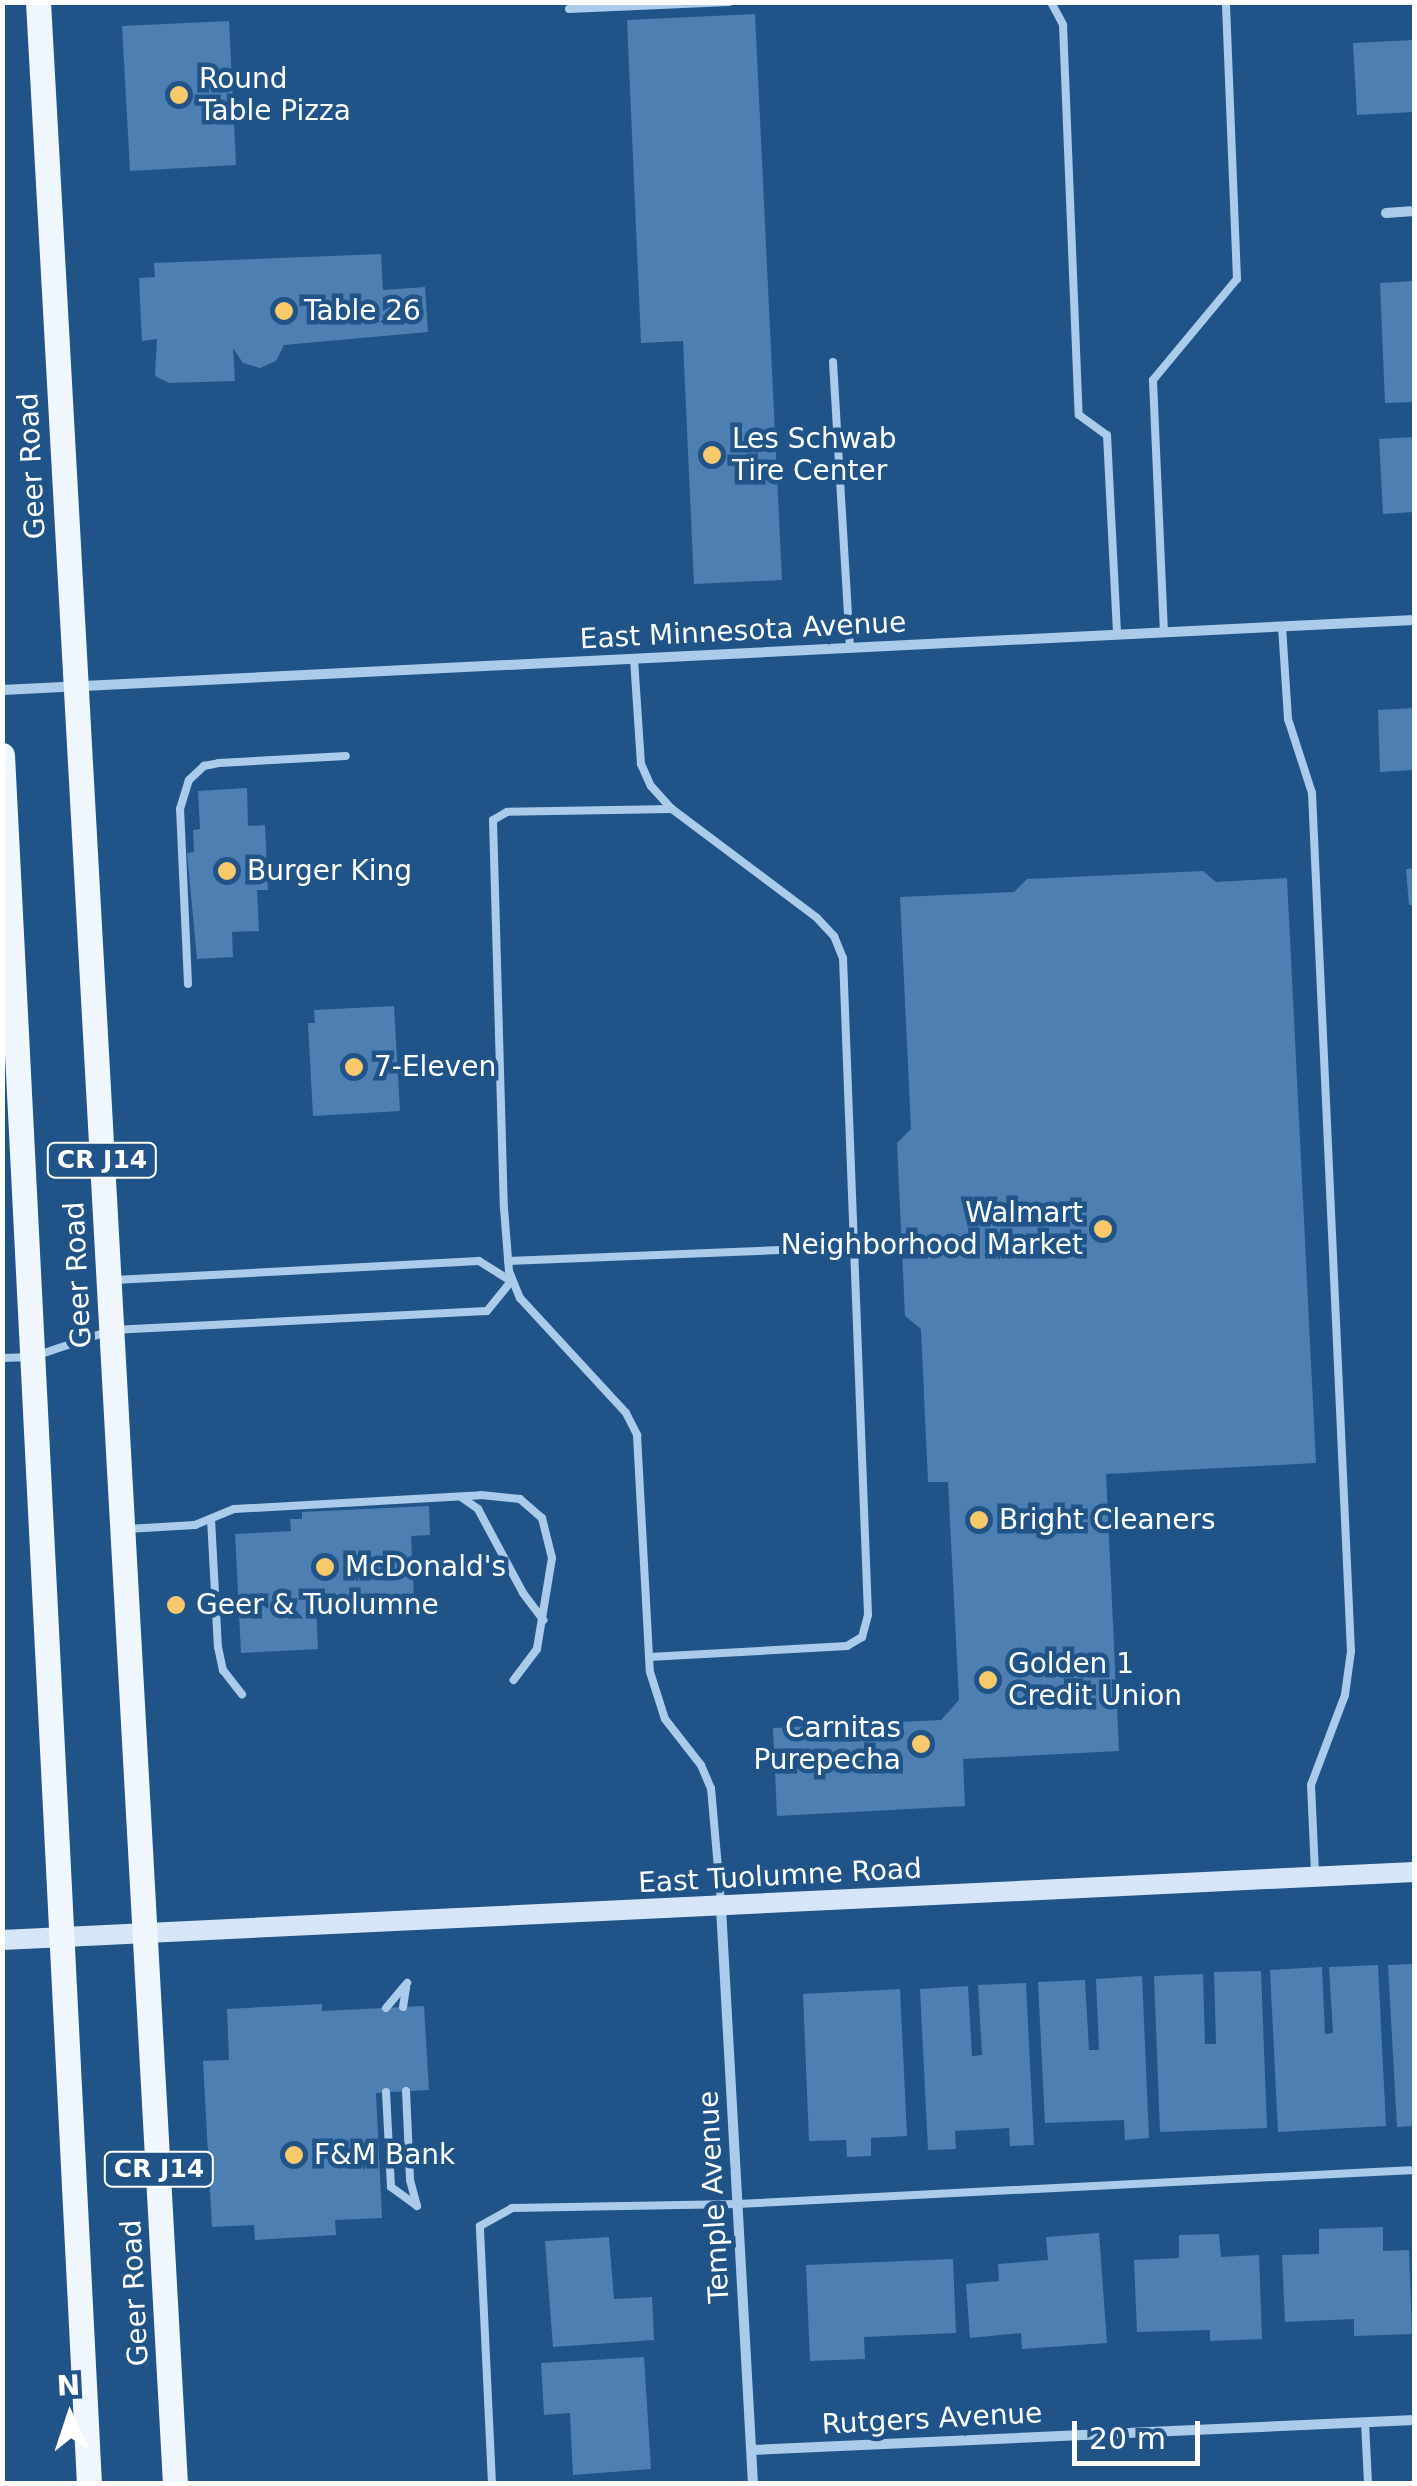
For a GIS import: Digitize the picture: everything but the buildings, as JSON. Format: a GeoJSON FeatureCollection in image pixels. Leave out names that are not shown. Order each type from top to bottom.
{"type":"FeatureCollection","features":[{"type":"Feature","properties":{"kind":"main road","name":"Geer Road"},"geometry":{"type":"LineString","coordinates":[[38,2],[175,2484]]}},
{"type":"Feature","properties":{"kind":"main road","name":"Geer Road"},"geometry":{"type":"LineString","coordinates":[[2,755],[89,2484]]}},
{"type":"Feature","properties":{"kind":"street"},"geometry":{"type":"LineString","coordinates":[[1386,213],[1414,211]]}},
{"type":"Feature","properties":{"kind":"street","name":"East Minnesota Avenue"},"geometry":{"type":"LineString","coordinates":[[2,690],[1414,620]]}},
{"type":"Feature","properties":{"kind":"street","name":"East Tuolumne Road"},"geometry":{"type":"LineString","coordinates":[[2,1940],[1414,1872]]}},
{"type":"Feature","properties":{"kind":"street","name":"Temple Avenue"},"geometry":{"type":"LineString","coordinates":[[721,1908],[754,2484]]}},
{"type":"Feature","properties":{"kind":"street","name":"Rutgers Avenue"},"geometry":{"type":"LineString","coordinates":[[752,2450],[1414,2420]]}},
{"type":"Feature","properties":{"kind":"lane"},"geometry":{"type":"LineString","coordinates":[[569,10],[729,2]]}},
{"type":"Feature","properties":{"kind":"lane"},"geometry":{"type":"LineString","coordinates":[[1051,2],[1063,25],[1078,415],[1108,435],[1118,635]]}},
{"type":"Feature","properties":{"kind":"lane"},"geometry":{"type":"LineString","coordinates":[[1164,633],[1154,380],[1237,279],[1226,2]]}},
{"type":"Feature","properties":{"kind":"lane"},"geometry":{"type":"LineString","coordinates":[[833,362],[850,648]]}},
{"type":"Feature","properties":{"kind":"lane"},"geometry":{"type":"LineString","coordinates":[[1282,626],[1288,719],[1312,793],[1351,1651],[1345,1695],[1311,1785],[1315,1877]]}},
{"type":"Feature","properties":{"kind":"lane"},"geometry":{"type":"LineString","coordinates":[[634,660],[641,764],[652,786],[672,809],[817,918],[841,950],[866,1632],[847,1646],[649,1658]]}},
{"type":"Feature","properties":{"kind":"lane"},"geometry":{"type":"LineString","coordinates":[[188,984],[180,809],[189,780],[204,766],[220,762],[346,756]]}},
{"type":"Feature","properties":{"kind":"lane"},"geometry":{"type":"LineString","coordinates":[[672,809],[507,812],[492,823],[508,1261],[512,1281],[530,1312],[612,1397],[634,1426],[649,1658],[660,1710],[701,1764],[716,1802],[721,1908]]}},
{"type":"Feature","properties":{"kind":"lane"},"geometry":{"type":"LineString","coordinates":[[508,1261],[854,1247]]}},
{"type":"Feature","properties":{"kind":"lane"},"geometry":{"type":"LineString","coordinates":[[109,1280],[478,1261],[512,1281]]}},
{"type":"Feature","properties":{"kind":"lane"},"geometry":{"type":"LineString","coordinates":[[2,1358],[32,1356],[112,1330],[487,1312],[512,1281]]}},
{"type":"Feature","properties":{"kind":"lane"},"geometry":{"type":"LineString","coordinates":[[460,1496],[478,1509],[523,1594],[543,1620]]}},
{"type":"Feature","properties":{"kind":"lane"},"geometry":{"type":"LineString","coordinates":[[123,1530],[183,1527],[234,1510],[512,1496],[532,1505],[542,1518],[552,1558],[533,1659],[514,1680]]}},
{"type":"Feature","properties":{"kind":"lane"},"geometry":{"type":"LineString","coordinates":[[211,1519],[218,1647],[228,1678],[242,1694]]}},
{"type":"Feature","properties":{"kind":"lane"},"geometry":{"type":"LineString","coordinates":[[386,2008],[407,1982],[403,2007]]}},
{"type":"Feature","properties":{"kind":"lane"},"geometry":{"type":"LineString","coordinates":[[386,2092],[391,2188],[417,2206],[410,2180],[406,2091]]}},
{"type":"Feature","properties":{"kind":"lane"},"geometry":{"type":"LineString","coordinates":[[492,2484],[480,2226],[512,2208],[737,2204],[1414,2170]]}},
{"type":"Feature","properties":{"kind":"lane"},"geometry":{"type":"LineString","coordinates":[[1365,2422],[1368,2484]]}},
{"type":"Feature","properties":{"kind":"place","name":"Round Table Pizza"},"geometry":{"type":"Point","coordinates":[179,95]}},
{"type":"Feature","properties":{"kind":"place","name":"Table 26"},"geometry":{"type":"Point","coordinates":[284,311]}},
{"type":"Feature","properties":{"kind":"place","name":"Les Schwab Tire Center"},"geometry":{"type":"Point","coordinates":[712,455]}},
{"type":"Feature","properties":{"kind":"place","name":"Burger King"},"geometry":{"type":"Point","coordinates":[227,871]}},
{"type":"Feature","properties":{"kind":"place","name":"7-Eleven"},"geometry":{"type":"Point","coordinates":[354,1067]}},
{"type":"Feature","properties":{"kind":"place","name":"Walmart Neighborhood Market"},"geometry":{"type":"Point","coordinates":[1103,1229]}},
{"type":"Feature","properties":{"kind":"place","name":"Bright Cleaners"},"geometry":{"type":"Point","coordinates":[979,1520]}},
{"type":"Feature","properties":{"kind":"place","name":"McDonald's"},"geometry":{"type":"Point","coordinates":[325,1567]}},
{"type":"Feature","properties":{"kind":"place","name":"Geer & Tuolumne"},"geometry":{"type":"Point","coordinates":[176,1605]}},
{"type":"Feature","properties":{"kind":"place","name":"Golden 1 Credit Union"},"geometry":{"type":"Point","coordinates":[988,1680]}},
{"type":"Feature","properties":{"kind":"place","name":"Carnitas Purepecha"},"geometry":{"type":"Point","coordinates":[921,1744]}},
{"type":"Feature","properties":{"kind":"place","name":"F&M Bank"},"geometry":{"type":"Point","coordinates":[294,2155]}}]}
